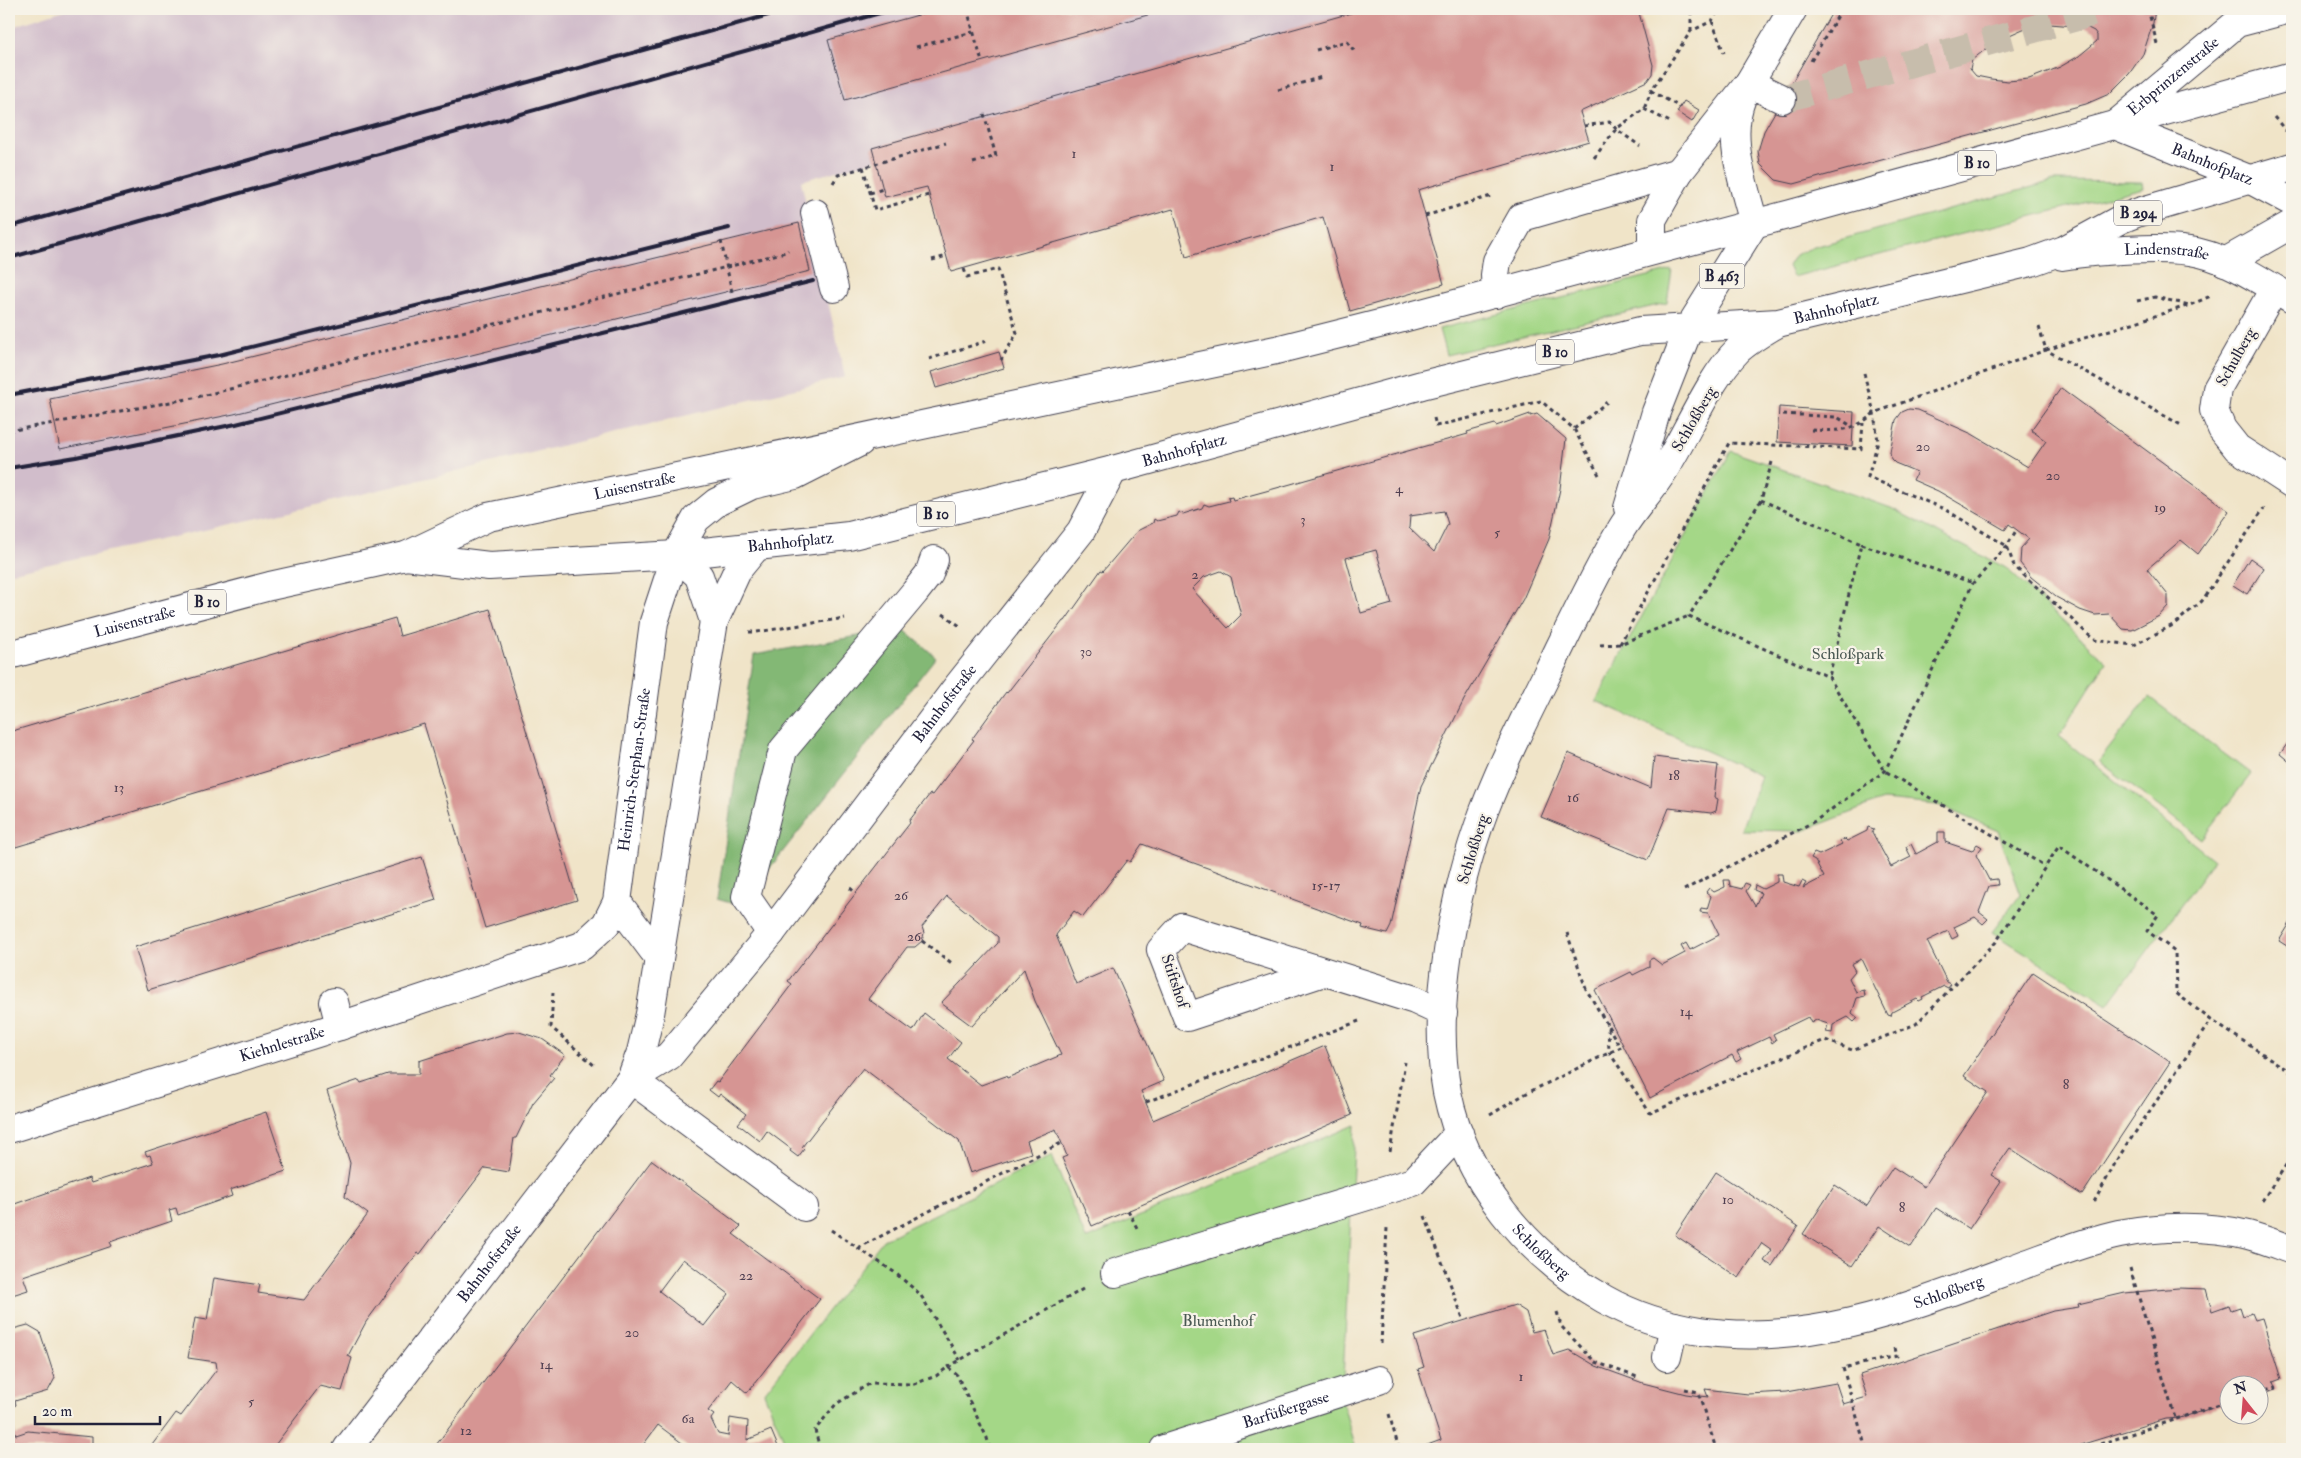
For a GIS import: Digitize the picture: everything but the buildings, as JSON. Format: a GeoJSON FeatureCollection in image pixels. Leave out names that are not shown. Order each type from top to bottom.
{"type":"FeatureCollection","features":[{"type":"Feature","properties":{"kind":"main road"},"geometry":{"type":"LineString","coordinates":[[1754,224],[1738,162],[1735,136],[1738,108],[1749,83],[1790,12],[1814,9]]}},
{"type":"Feature","properties":{"kind":"main road","name":"Erbprinzenstraße"},"geometry":{"type":"LineString","coordinates":[[2115,125],[2236,16],[2288,11]]}},
{"type":"Feature","properties":{"kind":"main road"},"geometry":{"type":"LineString","coordinates":[[2115,125],[2292,76]]}},
{"type":"Feature","properties":{"kind":"main road"},"geometry":{"type":"LineString","coordinates":[[1749,83],[1782,99]]}},
{"type":"Feature","properties":{"kind":"main road"},"geometry":{"type":"LineString","coordinates":[[1652,250],[1652,220],[1679,172],[1749,83]]}},
{"type":"Feature","properties":{"kind":"main road","name":"Bahnhofplatz"},"geometry":{"type":"LineString","coordinates":[[2115,125],[2252,180]]}},
{"type":"Feature","properties":{"kind":"main road","name":"B 10"},"geometry":{"type":"LineString","coordinates":[[870,436],[1276,350],[1496,294],[2115,125]]}},
{"type":"Feature","properties":{"kind":"main road","name":"B 294"},"geometry":{"type":"LineString","coordinates":[[2252,180],[2292,167]]}},
{"type":"Feature","properties":{"kind":"main road"},"geometry":{"type":"LineString","coordinates":[[1496,294],[1495,275],[1497,261],[1522,217],[1679,172]]}},
{"type":"Feature","properties":{"kind":"main road"},"geometry":{"type":"LineString","coordinates":[[2252,180],[2292,202]]}},
{"type":"Feature","properties":{"kind":"main road","name":"Bahnhofplatz"},"geometry":{"type":"LineString","coordinates":[[676,555],[849,536],[1113,470],[1422,385],[1640,330],[1778,323],[2031,262],[2064,250],[2121,219],[2139,212],[2252,180]]}},
{"type":"Feature","properties":{"kind":"main road"},"geometry":{"type":"LineString","coordinates":[[815,213],[834,288]]}},
{"type":"Feature","properties":{"kind":"main road","name":"B 463"},"geometry":{"type":"LineString","coordinates":[[1689,328],[1754,224]]}},
{"type":"Feature","properties":{"kind":"main road"},"geometry":{"type":"LineString","coordinates":[[2225,262],[2292,224]]}},
{"type":"Feature","properties":{"kind":"main road","name":"Lindenstraße"},"geometry":{"type":"LineString","coordinates":[[2031,262],[2066,256],[2159,250],[2199,253],[2225,262],[2274,288]]}},
{"type":"Feature","properties":{"kind":"main road","name":"Schulberg"},"geometry":{"type":"LineString","coordinates":[[2274,288],[2217,389],[2214,410],[2222,429],[2237,448],[2288,481]]}},
{"type":"Feature","properties":{"kind":"main road","name":"Schloßberg"},"geometry":{"type":"LineString","coordinates":[[1778,323],[1749,342],[1729,362],[1662,474],[1623,526],[1508,740],[1483,812],[1458,899],[1446,963],[1443,1055],[1446,1084],[1468,1158],[1496,1203],[1542,1256],[1571,1279],[1607,1301],[1639,1316],[1674,1326],[1734,1335],[1800,1332],[1886,1314],[2062,1251],[2120,1234],[2184,1229],[2247,1235],[2292,1250]]}},
{"type":"Feature","properties":{"kind":"main road","name":"Schloßberg"},"geometry":{"type":"LineString","coordinates":[[1623,526],[1656,412],[1689,328]]}},
{"type":"Feature","properties":{"kind":"main road"},"geometry":{"type":"LineString","coordinates":[[676,555],[696,519],[717,502],[746,488],[807,469],[870,436]]}},
{"type":"Feature","properties":{"kind":"main road","name":"Luisenstraße"},"geometry":{"type":"LineString","coordinates":[[9,655],[270,586],[406,556],[488,517],[870,436]]}},
{"type":"Feature","properties":{"kind":"main road","name":"Bahnhofstraße"},"geometry":{"type":"LineString","coordinates":[[631,1079],[669,1056],[770,933],[957,687],[1081,531],[1113,470]]}},
{"type":"Feature","properties":{"kind":"main road","name":"Bahnhofstraße"},"geometry":{"type":"LineString","coordinates":[[347,1449],[631,1079],[641,1052],[659,958],[714,621],[738,569],[757,546]]}},
{"type":"Feature","properties":{"kind":"main road","name":"Luisenstraße"},"geometry":{"type":"LineString","coordinates":[[406,556],[489,566],[676,555]]}},
{"type":"Feature","properties":{"kind":"main road","name":"Bahnhofstraße"},"geometry":{"type":"LineString","coordinates":[[676,555],[699,576],[714,621]]}},
{"type":"Feature","properties":{"kind":"main road","name":"Heinrich-Stephan-Straße"},"geometry":{"type":"LineString","coordinates":[[553,952],[582,946],[606,924],[617,902],[654,622],[676,555]]}},
{"type":"Feature","properties":{"kind":"main road"},"geometry":{"type":"LineString","coordinates":[[770,933],[746,896],[783,750],[915,592],[929,574],[934,560]]}},
{"type":"Feature","properties":{"kind":"main road"},"geometry":{"type":"LineString","coordinates":[[617,902],[659,958]]}},
{"type":"Feature","properties":{"kind":"main road","name":"Stiftshof"},"geometry":{"type":"LineString","coordinates":[[1324,972],[1187,1017],[1162,950],[1182,927],[1414,1000],[1444,1013]]}},
{"type":"Feature","properties":{"kind":"main road","name":"Kiehnlestraße"},"geometry":{"type":"LineString","coordinates":[[9,1129],[337,1014],[553,952]]}},
{"type":"Feature","properties":{"kind":"main road"},"geometry":{"type":"LineString","coordinates":[[631,1079],[804,1207]]}},
{"type":"Feature","properties":{"kind":"main road"},"geometry":{"type":"LineString","coordinates":[[1115,1273],[1413,1182],[1459,1132]]}},
{"type":"Feature","properties":{"kind":"main road"},"geometry":{"type":"LineString","coordinates":[[1667,1357],[1674,1326]]}},
{"type":"Feature","properties":{"kind":"main road","name":"Barfüßergasse"},"geometry":{"type":"LineString","coordinates":[[1164,1449],[1379,1380]]}},
{"type":"Feature","properties":{"kind":"path"},"geometry":{"type":"LineString","coordinates":[[967,9],[982,62]]}},
{"type":"Feature","properties":{"kind":"path"},"geometry":{"type":"LineString","coordinates":[[1691,9],[1691,31]]}},
{"type":"Feature","properties":{"kind":"path"},"geometry":{"type":"LineString","coordinates":[[1677,126],[1644,109],[1651,91],[1691,31],[1712,21],[1719,9]]}},
{"type":"Feature","properties":{"kind":"path"},"geometry":{"type":"LineString","coordinates":[[1811,61],[1842,9]]}},
{"type":"Feature","properties":{"kind":"path"},"geometry":{"type":"LineString","coordinates":[[2148,9],[2157,44]]}},
{"type":"Feature","properties":{"kind":"path"},"geometry":{"type":"LineString","coordinates":[[916,47],[973,32]]}},
{"type":"Feature","properties":{"kind":"path"},"geometry":{"type":"LineString","coordinates":[[1316,50],[1347,41],[1355,52]]}},
{"type":"Feature","properties":{"kind":"path"},"geometry":{"type":"LineString","coordinates":[[1278,90],[1322,77]]}},
{"type":"Feature","properties":{"kind":"path"},"geometry":{"type":"LineString","coordinates":[[1651,91],[1680,107]]}},
{"type":"Feature","properties":{"kind":"path"},"geometry":{"type":"LineString","coordinates":[[973,163],[996,156],[984,114]]}},
{"type":"Feature","properties":{"kind":"path"},"geometry":{"type":"LineString","coordinates":[[1584,126],[1610,122],[1616,129],[1645,149]]}},
{"type":"Feature","properties":{"kind":"path"},"geometry":{"type":"LineString","coordinates":[[9,431],[192,398],[786,252],[815,213],[838,175],[946,143]]}},
{"type":"Feature","properties":{"kind":"path"},"geometry":{"type":"LineString","coordinates":[[863,168],[875,210],[929,195]]}},
{"type":"Feature","properties":{"kind":"path"},"geometry":{"type":"LineString","coordinates":[[870,193],[883,189]]}},
{"type":"Feature","properties":{"kind":"path"},"geometry":{"type":"LineString","coordinates":[[721,241],[732,292]]}},
{"type":"Feature","properties":{"kind":"path"},"geometry":{"type":"LineString","coordinates":[[932,260],[947,256]]}},
{"type":"Feature","properties":{"kind":"path"},"geometry":{"type":"LineString","coordinates":[[964,269],[967,277],[998,269],[1017,333],[1001,360]]}},
{"type":"Feature","properties":{"kind":"path"},"geometry":{"type":"LineString","coordinates":[[1811,430],[1838,431],[1853,427],[1863,423],[1874,413],[2046,350],[2190,305],[2274,288]]}},
{"type":"Feature","properties":{"kind":"path"},"geometry":{"type":"LineString","coordinates":[[2137,301],[2155,297],[2190,305]]}},
{"type":"Feature","properties":{"kind":"path"},"geometry":{"type":"LineString","coordinates":[[2039,327],[2046,350],[2201,436],[2222,429]]}},
{"type":"Feature","properties":{"kind":"path"},"geometry":{"type":"LineString","coordinates":[[929,359],[990,340]]}},
{"type":"Feature","properties":{"kind":"path"},"geometry":{"type":"LineString","coordinates":[[1864,373],[1874,413],[1878,441],[1868,476],[1944,509],[2007,546],[2014,566],[2094,640],[2134,645],[2173,625],[2202,601],[2288,481]]}},
{"type":"Feature","properties":{"kind":"path"},"geometry":{"type":"LineString","coordinates":[[1422,385],[1436,426],[1541,401],[1574,429],[1600,476]]}},
{"type":"Feature","properties":{"kind":"path"},"geometry":{"type":"LineString","coordinates":[[1574,429],[1607,402]]}},
{"type":"Feature","properties":{"kind":"path"},"geometry":{"type":"LineString","coordinates":[[1783,414],[1837,417],[1853,427]]}},
{"type":"Feature","properties":{"kind":"path"},"geometry":{"type":"LineString","coordinates":[[1772,462],[1761,500],[1689,616],[1620,644],[1729,443],[1861,450],[1863,423]]}},
{"type":"Feature","properties":{"kind":"path"},"geometry":{"type":"LineString","coordinates":[[1761,500],[1861,544],[1973,583]]}},
{"type":"Feature","properties":{"kind":"path"},"geometry":{"type":"LineString","coordinates":[[1684,890],[1815,821],[1885,771],[1973,583],[2007,546],[2017,529]]}},
{"type":"Feature","properties":{"kind":"path"},"geometry":{"type":"LineString","coordinates":[[1829,677],[1861,544]]}},
{"type":"Feature","properties":{"kind":"path"},"geometry":{"type":"LineString","coordinates":[[936,609],[966,629]]}},
{"type":"Feature","properties":{"kind":"path"},"geometry":{"type":"LineString","coordinates":[[1689,616],[1829,677],[1885,771],[2045,866]]}},
{"type":"Feature","properties":{"kind":"path"},"geometry":{"type":"LineString","coordinates":[[1608,1026],[1609,1052],[1650,1113],[1825,1040],[1852,1050],[1916,1024],[1996,942],[2059,846],[2158,915],[2148,931],[2174,951],[2176,993],[2211,1020],[2292,1073]]}},
{"type":"Feature","properties":{"kind":"path"},"geometry":{"type":"LineString","coordinates":[[1525,1094],[1622,1046],[1586,989],[1567,933]]}},
{"type":"Feature","properties":{"kind":"path"},"geometry":{"type":"LineString","coordinates":[[922,941],[954,964]]}},
{"type":"Feature","properties":{"kind":"path"},"geometry":{"type":"LineString","coordinates":[[1146,1102],[1414,1000]]}},
{"type":"Feature","properties":{"kind":"path"},"geometry":{"type":"LineString","coordinates":[[2092,1206],[2118,1158],[2211,1020]]}},
{"type":"Feature","properties":{"kind":"path"},"geometry":{"type":"LineString","coordinates":[[551,1027],[575,1048]]}},
{"type":"Feature","properties":{"kind":"path"},"geometry":{"type":"LineString","coordinates":[[1390,1148],[1395,1129]]}},
{"type":"Feature","properties":{"kind":"path"},"geometry":{"type":"LineString","coordinates":[[858,1248],[1061,1143]]}},
{"type":"Feature","properties":{"kind":"path"},"geometry":{"type":"LineString","coordinates":[[2247,1235],[2264,1195],[2292,1156]]}},
{"type":"Feature","properties":{"kind":"path"},"geometry":{"type":"LineString","coordinates":[[1413,1182],[1464,1321]]}},
{"type":"Feature","properties":{"kind":"path"},"geometry":{"type":"LineString","coordinates":[[2120,1234],[2175,1418]]}},
{"type":"Feature","properties":{"kind":"path"},"geometry":{"type":"LineString","coordinates":[[836,1235],[858,1248],[920,1294],[960,1360]]}},
{"type":"Feature","properties":{"kind":"path"},"geometry":{"type":"LineString","coordinates":[[1381,1336],[1386,1242]]}},
{"type":"Feature","properties":{"kind":"path"},"geometry":{"type":"LineString","coordinates":[[820,1449],[815,1430],[836,1404],[871,1383],[914,1384],[936,1376],[948,1367],[1066,1298]]}},
{"type":"Feature","properties":{"kind":"path"},"geometry":{"type":"LineString","coordinates":[[1556,1309],[1561,1326],[1595,1362],[1646,1379]]}},
{"type":"Feature","properties":{"kind":"path"},"geometry":{"type":"LineString","coordinates":[[1866,1449],[1844,1368],[1897,1356],[1886,1314]]}},
{"type":"Feature","properties":{"kind":"path"},"geometry":{"type":"LineString","coordinates":[[948,1367],[956,1375],[987,1438],[990,1449]]}},
{"type":"Feature","properties":{"kind":"path"},"geometry":{"type":"LineString","coordinates":[[2268,1389],[2276,1387]]}},
{"type":"Feature","properties":{"kind":"path"},"geometry":{"type":"LineString","coordinates":[[1681,1388],[1698,1392],[1716,1449]]}},
{"type":"Feature","properties":{"kind":"path"},"geometry":{"type":"LineString","coordinates":[[2086,1449],[2218,1405]]}},
{"type":"Feature","properties":{"kind":"shaded area"},"geometry":{"type":"Polygon","coordinates":[[[67,9],[1415,9],[801,181],[845,377],[300,509],[9,573],[9,28],[67,9]]]}},
{"type":"Feature","properties":{"kind":"green space"},"geometry":{"type":"Polygon","coordinates":[[[2054,181],[2142,182],[2143,188],[1793,277],[1788,266],[1795,255],[1814,247],[2054,181]]]}},
{"type":"Feature","properties":{"kind":"green space"},"geometry":{"type":"Polygon","coordinates":[[[1672,270],[1667,303],[1446,355],[1439,329],[1672,270]]]}},
{"type":"Feature","properties":{"kind":"green space","name":"Schloßpark"},"geometry":{"type":"Polygon","coordinates":[[[1731,451],[1891,508],[2006,568],[2106,662],[2059,736],[2214,860],[2108,1005],[1992,932],[2021,894],[1998,831],[1938,805],[1883,800],[1803,831],[1741,830],[1761,776],[1596,701],[1731,451]]]}},
{"type":"Feature","properties":{"kind":"green space"},"geometry":{"type":"Polygon","coordinates":[[[902,628],[936,657],[740,906],[717,899],[754,655],[902,628]]]}},
{"type":"Feature","properties":{"kind":"green space"},"geometry":{"type":"Polygon","coordinates":[[[2149,697],[2251,774],[2201,839],[2099,761],[2149,697]]]}},
{"type":"Feature","properties":{"kind":"green space","name":"Blumenhof"},"geometry":{"type":"Polygon","coordinates":[[[1355,1125],[1342,1401],[1356,1449],[788,1449],[764,1393],[883,1240],[1052,1156],[1086,1239],[1355,1125]]]}},
{"type":"Feature","properties":{"kind":"tunnel"},"geometry":{"type":"LineString","coordinates":[[1782,99],[2106,9]]}},
{"type":"Feature","properties":{"kind":"railway"},"geometry":{"type":"LineString","coordinates":[[9,227],[790,9]]}},
{"type":"Feature","properties":{"kind":"railway"},"geometry":{"type":"LineString","coordinates":[[9,258],[894,9]]}},
{"type":"Feature","properties":{"kind":"railway"},"geometry":{"type":"LineString","coordinates":[[9,395],[219,355],[729,228]]}},
{"type":"Feature","properties":{"kind":"railway"},"geometry":{"type":"LineString","coordinates":[[9,468],[76,457],[236,424],[813,281]]}}]}
